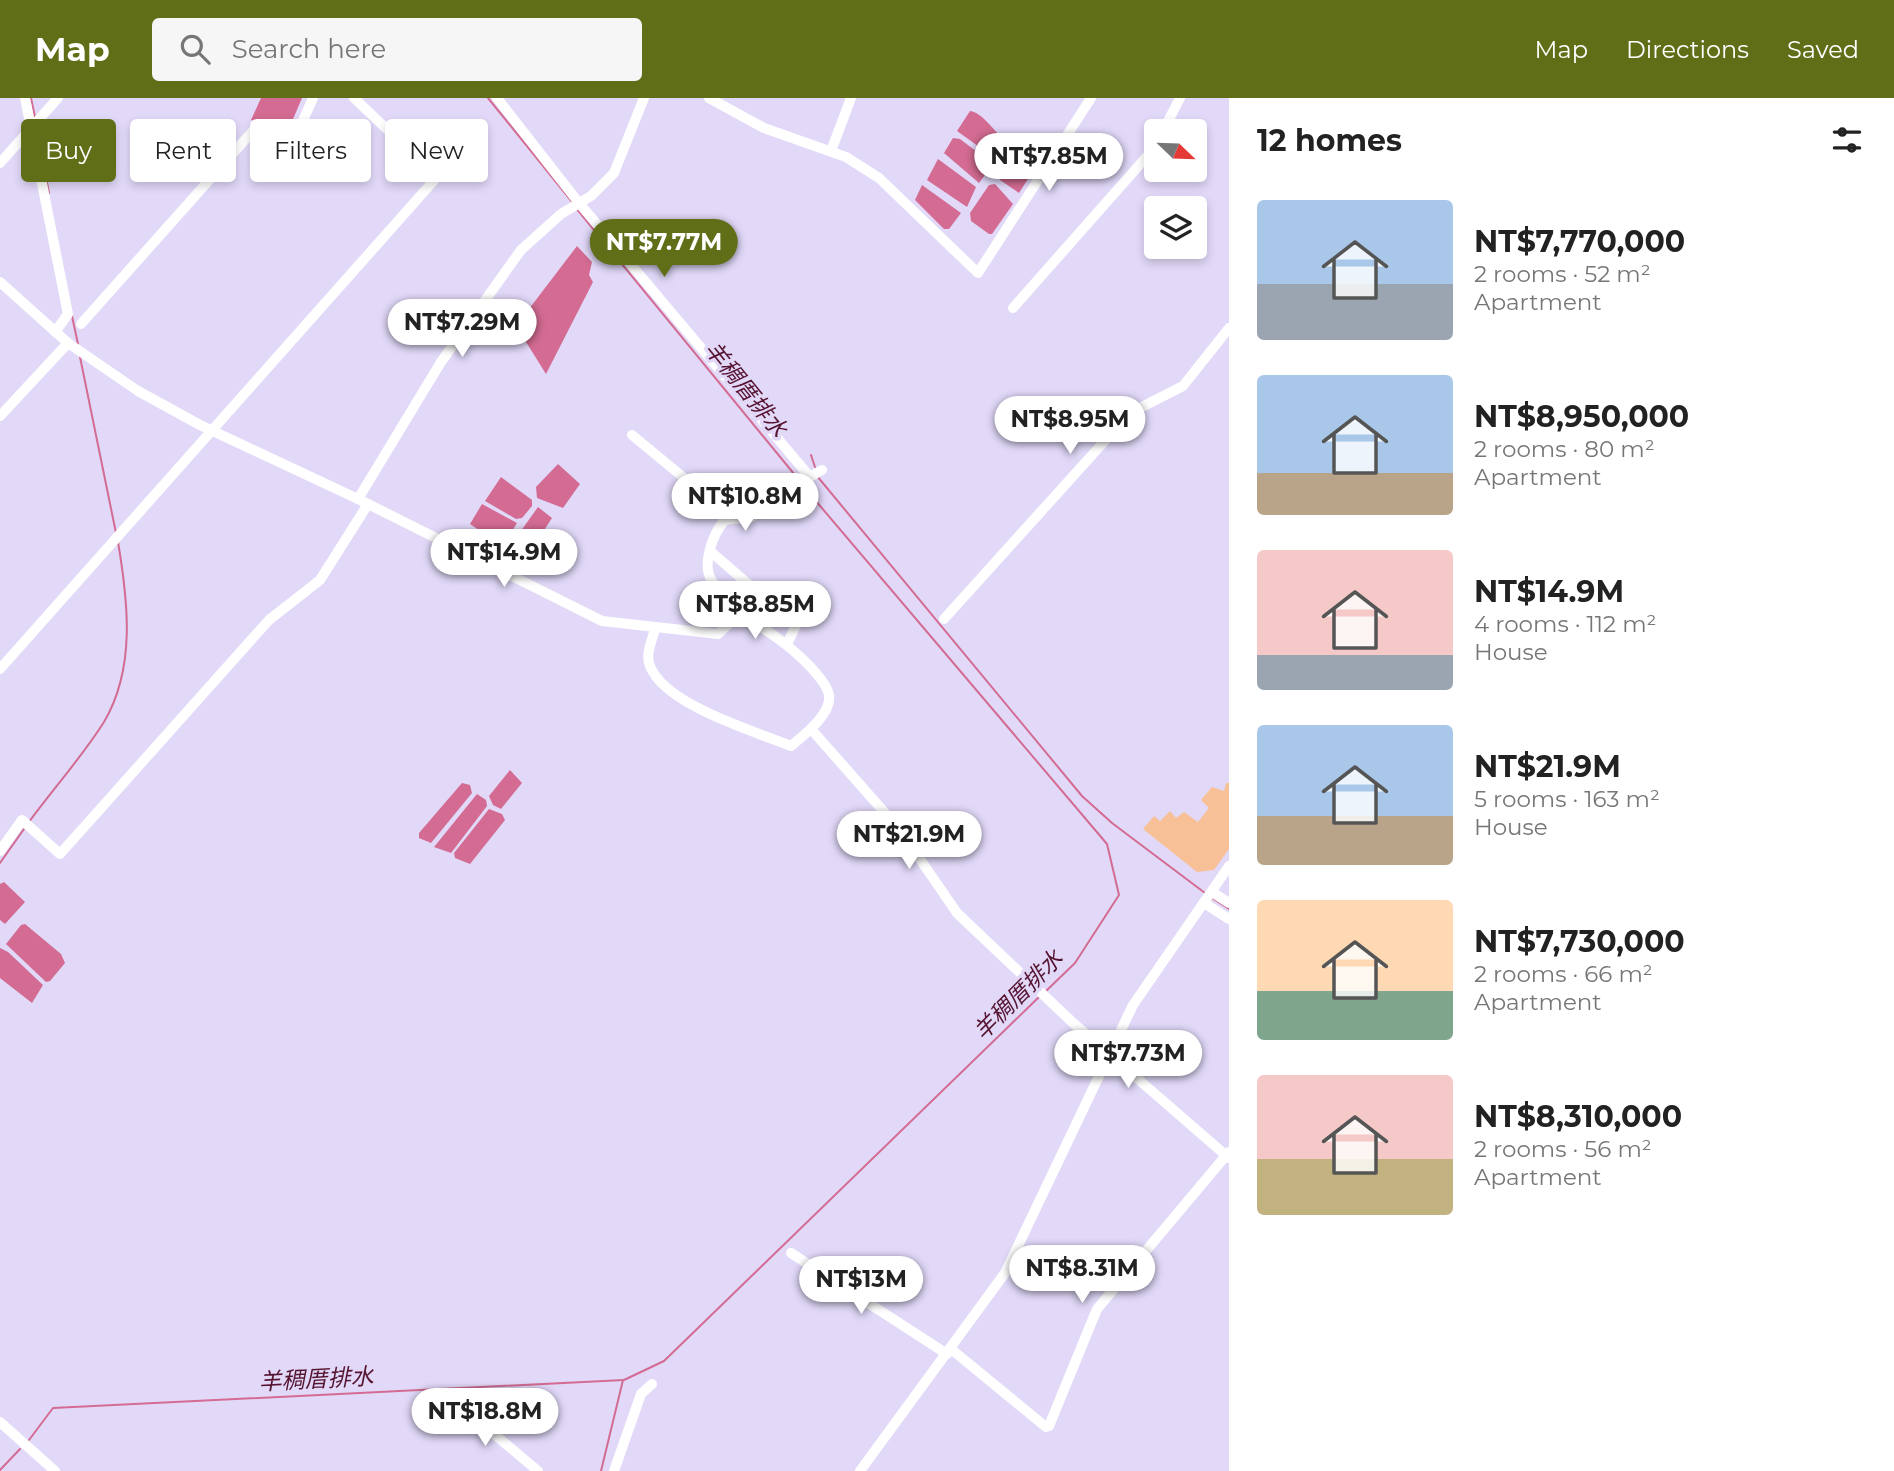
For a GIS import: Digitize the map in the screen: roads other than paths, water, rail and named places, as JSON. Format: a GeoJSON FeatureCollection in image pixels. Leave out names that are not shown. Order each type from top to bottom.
{"type":"FeatureCollection","features":[{"type":"Feature","properties":{"kind":"street"},"geometry":{"type":"LineString","coordinates":[[25,98],[32,119]]}},
{"type":"Feature","properties":{"kind":"street"},"geometry":{"type":"LineString","coordinates":[[39,119],[58,98]]}},
{"type":"Feature","properties":{"kind":"street"},"geometry":{"type":"LineString","coordinates":[[81,324],[251,132],[258,129],[288,139],[296,136],[313,98]]}},
{"type":"Feature","properties":{"kind":"street"},"geometry":{"type":"LineString","coordinates":[[0,669],[437,177],[354,98]]}},
{"type":"Feature","properties":{"kind":"street"},"geometry":{"type":"LineString","coordinates":[[497,98],[577,204],[810,477]]}},
{"type":"Feature","properties":{"kind":"street"},"geometry":{"type":"LineString","coordinates":[[358,499],[470,317],[521,250],[614,173],[644,98]]}},
{"type":"Feature","properties":{"kind":"street"},"geometry":{"type":"LineString","coordinates":[[709,98],[764,128],[831,151],[879,178],[978,272],[1091,98]]}},
{"type":"Feature","properties":{"kind":"street"},"geometry":{"type":"LineString","coordinates":[[831,151],[851,98]]}},
{"type":"Feature","properties":{"kind":"street"},"geometry":{"type":"LineString","coordinates":[[1169,119],[1180,98]]}},
{"type":"Feature","properties":{"kind":"street"},"geometry":{"type":"LineString","coordinates":[[0,163],[21,140]]}},
{"type":"Feature","properties":{"kind":"street"},"geometry":{"type":"LineString","coordinates":[[1013,308],[1144,160]]}},
{"type":"Feature","properties":{"kind":"street"},"geometry":{"type":"LineString","coordinates":[[44,182],[68,314],[55,332]]}},
{"type":"Feature","properties":{"kind":"street"},"geometry":{"type":"LineString","coordinates":[[0,282],[55,332],[138,391],[602,621],[718,634],[740,617]]}},
{"type":"Feature","properties":{"kind":"street"},"geometry":{"type":"LineString","coordinates":[[944,618],[1130,413],[1183,386],[1229,328]]}},
{"type":"Feature","properties":{"kind":"street"},"geometry":{"type":"LineString","coordinates":[[0,416],[74,346]]}},
{"type":"Feature","properties":{"kind":"street"},"geometry":{"type":"LineString","coordinates":[[632,435],[712,501],[726,520]]}},
{"type":"Feature","properties":{"kind":"street"},"geometry":{"type":"LineString","coordinates":[[655,629],[648,657],[660,684],[699,708],[791,746],[811,729],[828,706],[830,696],[826,687],[787,643],[740,617],[710,578],[710,551],[716,530],[726,520],[752,517],[775,497],[822,470]]}},
{"type":"Feature","properties":{"kind":"street"},"geometry":{"type":"LineString","coordinates":[[0,851],[22,820],[60,855],[269,620],[320,580],[369,504]]}},
{"type":"Feature","properties":{"kind":"street"},"geometry":{"type":"LineString","coordinates":[[710,551],[754,589],[770,597],[784,588],[801,603],[801,615],[787,643]]}},
{"type":"Feature","properties":{"kind":"street"},"geometry":{"type":"LineString","coordinates":[[791,1253],[949,1352],[1046,1427],[1049,1426],[1097,1309],[1228,1155],[1048,999],[957,913],[900,830],[811,729]]}},
{"type":"Feature","properties":{"kind":"street"},"geometry":{"type":"LineString","coordinates":[[860,1471],[949,1352],[1013,1260],[1133,1004],[1229,866]]}},
{"type":"Feature","properties":{"kind":"street"},"geometry":{"type":"LineString","coordinates":[[1208,897],[1229,903]]}},
{"type":"Feature","properties":{"kind":"street"},"geometry":{"type":"LineString","coordinates":[[1208,897],[1229,919]]}},
{"type":"Feature","properties":{"kind":"street"},"geometry":{"type":"LineString","coordinates":[[614,1471],[641,1394],[652,1384]]}},
{"type":"Feature","properties":{"kind":"street"},"geometry":{"type":"LineString","coordinates":[[456,1402],[538,1471]]}},
{"type":"Feature","properties":{"kind":"street"},"geometry":{"type":"LineString","coordinates":[[0,1422],[55,1471]]}},
{"type":"Feature","properties":{"kind":"waterway"},"geometry":{"type":"LineString","coordinates":[[31,98],[35,117]]}},
{"type":"Feature","properties":{"kind":"waterway","name":"羊稠厝排水"},"geometry":{"type":"LineString","coordinates":[[488,98],[573,203]]}},
{"type":"Feature","properties":{"kind":"waterway"},"geometry":{"type":"LineString","coordinates":[[47,182],[49,193]]}},
{"type":"Feature","properties":{"kind":"waterway","name":"羊稠厝排水"},"geometry":{"type":"LineString","coordinates":[[576,208],[799,480]]}},
{"type":"Feature","properties":{"kind":"waterway"},"geometry":{"type":"LineString","coordinates":[[72,316],[78,344]]}},
{"type":"Feature","properties":{"kind":"waterway"},"geometry":{"type":"LineString","coordinates":[[80,357],[116,533]]}},
{"type":"Feature","properties":{"kind":"waterway"},"geometry":{"type":"LineString","coordinates":[[811,455],[815,467]]}},
{"type":"Feature","properties":{"kind":"waterway"},"geometry":{"type":"LineString","coordinates":[[817,476],[1082,796],[1112,823],[1205,893]]}},
{"type":"Feature","properties":{"kind":"waterway","name":"羊稠厝排水"},"geometry":{"type":"LineString","coordinates":[[804,487],[1107,844],[1119,895],[1075,963],[1046,991]]}},
{"type":"Feature","properties":{"kind":"waterway"},"geometry":{"type":"LineString","coordinates":[[29,822],[104,722],[121,679],[127,634],[125,587],[118,542]]}},
{"type":"Feature","properties":{"kind":"waterway"},"geometry":{"type":"LineString","coordinates":[[0,863],[24,829]]}},
{"type":"Feature","properties":{"kind":"waterway"},"geometry":{"type":"LineString","coordinates":[[1212,898],[1229,909]]}},
{"type":"Feature","properties":{"kind":"waterway","name":"羊稠厝排水"},"geometry":{"type":"LineString","coordinates":[[29,1440],[53,1408],[624,1380],[664,1361],[1039,997]]}},
{"type":"Feature","properties":{"kind":"waterway"},"geometry":{"type":"LineString","coordinates":[[601,1471],[623,1380]]}},
{"type":"Feature","properties":{"kind":"waterway","name":"羊稠厝排水"},"geometry":{"type":"LineString","coordinates":[[0,1470],[20,1449]]}}]}
